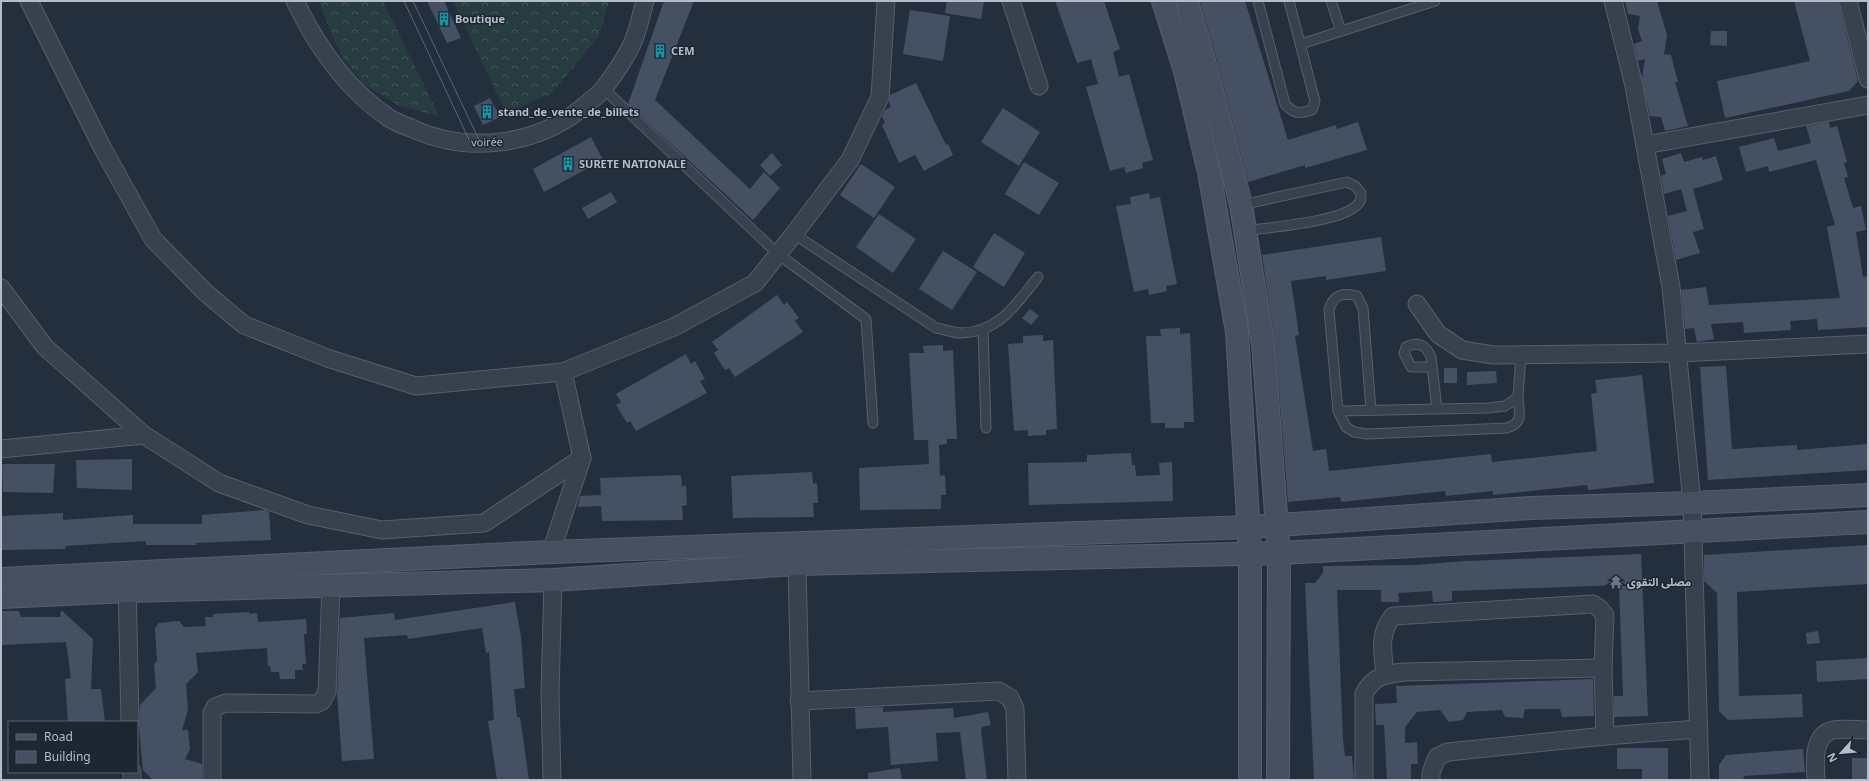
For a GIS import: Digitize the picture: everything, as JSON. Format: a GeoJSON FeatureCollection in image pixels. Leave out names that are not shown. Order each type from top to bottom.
{"type":"FeatureCollection","features":[{"type":"Feature","properties":{"kind":"main road"},"geometry":{"type":"LineString","coordinates":[[1163,1],[1185,71],[1209,172],[1237,332],[1250,552],[1250,780]]}},
{"type":"Feature","properties":{"kind":"main road"},"geometry":{"type":"LineString","coordinates":[[1187,1],[1209,78],[1241,205],[1263,344],[1279,553],[1278,780]]}},
{"type":"Feature","properties":{"kind":"main road"},"geometry":{"type":"LineString","coordinates":[[1,597],[127,582],[551,552],[1249,527],[1530,508],[1692,503],[1868,495]]}},
{"type":"Feature","properties":{"kind":"main road"},"geometry":{"type":"LineString","coordinates":[[1,579],[331,586],[553,580],[797,564],[1250,552],[1279,553],[1693,530],[1868,522]]}},
{"type":"Feature","properties":{"kind":"street"},"geometry":{"type":"LineString","coordinates":[[29,1],[103,149],[153,239],[206,293],[244,325],[330,359],[416,386],[563,372],[674,327],[754,283],[794,234],[850,160],[880,97],[886,1]]}},
{"type":"Feature","properties":{"kind":"street","name":"voirée"},"geometry":{"type":"LineString","coordinates":[[295,1],[305,23],[328,59],[356,91],[389,118],[429,136],[472,144],[515,140],[548,130],[578,112],[604,89],[632,44],[645,1]]}},
{"type":"Feature","properties":{"kind":"street"},"geometry":{"type":"LineString","coordinates":[[1011,1],[1039,86]]}},
{"type":"Feature","properties":{"kind":"street"},"geometry":{"type":"LineString","coordinates":[[1613,1],[1634,86],[1672,288],[1692,503],[1700,780]]}},
{"type":"Feature","properties":{"kind":"street"},"geometry":{"type":"LineString","coordinates":[[1848,1],[1868,79]]}},
{"type":"Feature","properties":{"kind":"street"},"geometry":{"type":"LineString","coordinates":[[1644,145],[1868,105]]}},
{"type":"Feature","properties":{"kind":"street"},"geometry":{"type":"LineString","coordinates":[[1,288],[46,347],[144,435],[219,483],[308,515],[382,530],[484,523],[582,458]]}},
{"type":"Feature","properties":{"kind":"street"},"geometry":{"type":"LineString","coordinates":[[1417,304],[1438,334],[1462,350],[1493,355],[1678,354],[1868,344]]}},
{"type":"Feature","properties":{"kind":"street"},"geometry":{"type":"LineString","coordinates":[[551,552],[582,458],[563,372]]}},
{"type":"Feature","properties":{"kind":"street"},"geometry":{"type":"LineString","coordinates":[[1,449],[144,435]]}},
{"type":"Feature","properties":{"kind":"street"},"geometry":{"type":"LineString","coordinates":[[797,564],[802,780]]}},
{"type":"Feature","properties":{"kind":"street"},"geometry":{"type":"LineString","coordinates":[[552,780],[550,693],[553,580]]}},
{"type":"Feature","properties":{"kind":"street"},"geometry":{"type":"LineString","coordinates":[[127,582],[130,721]]}},
{"type":"Feature","properties":{"kind":"street"},"geometry":{"type":"LineString","coordinates":[[212,780],[212,713],[216,707],[226,704],[316,704],[322,701],[325,697],[327,692],[331,586]]}},
{"type":"Feature","properties":{"kind":"street"},"geometry":{"type":"LineString","coordinates":[[1385,674],[1382,634],[1386,624],[1393,616],[1593,604],[1605,615],[1603,668],[1605,736]]}},
{"type":"Feature","properties":{"kind":"street"},"geometry":{"type":"LineString","coordinates":[[1364,780],[1364,694],[1367,687],[1385,674],[1404,672],[1603,668]]}},
{"type":"Feature","properties":{"kind":"street"},"geometry":{"type":"LineString","coordinates":[[799,701],[999,691],[1010,698],[1015,709],[1017,780]]}},
{"type":"Feature","properties":{"kind":"street"},"geometry":{"type":"LineString","coordinates":[[1431,780],[1431,773],[1437,757],[1448,752],[1605,736],[1699,729]]}},
{"type":"Feature","properties":{"kind":"street"},"geometry":{"type":"LineString","coordinates":[[1816,780],[1815,754],[1819,740],[1832,730],[1868,730]]}},
{"type":"Feature","properties":{"kind":"lane"},"geometry":{"type":"LineString","coordinates":[[1258,1],[1285,104],[1291,110],[1300,113],[1312,110],[1315,101],[1289,1]]}},
{"type":"Feature","properties":{"kind":"lane"},"geometry":{"type":"LineString","coordinates":[[1331,1],[1341,31]]}},
{"type":"Feature","properties":{"kind":"lane"},"geometry":{"type":"LineString","coordinates":[[1301,44],[1435,1]]}},
{"type":"Feature","properties":{"kind":"lane"},"geometry":{"type":"LineString","coordinates":[[604,89],[778,254],[866,319],[873,423]]}},
{"type":"Feature","properties":{"kind":"lane"},"geometry":{"type":"LineString","coordinates":[[1241,205],[1347,182],[1355,186],[1361,193],[1361,201],[1355,207],[1344,213],[1328,218],[1245,231]]}},
{"type":"Feature","properties":{"kind":"lane"},"geometry":{"type":"LineString","coordinates":[[794,234],[936,328],[960,333],[983,330],[1004,318],[1038,277]]}},
{"type":"Feature","properties":{"kind":"lane"},"geometry":{"type":"LineString","coordinates":[[1371,410],[1363,308],[1357,296],[1347,294],[1336,297],[1331,301],[1329,310],[1338,411],[1346,427],[1354,432],[1366,434],[1507,428],[1515,426],[1519,420],[1518,397],[1521,355]]}},
{"type":"Feature","properties":{"kind":"lane"},"geometry":{"type":"LineString","coordinates":[[983,330],[986,428]]}},
{"type":"Feature","properties":{"kind":"lane"},"geometry":{"type":"LineString","coordinates":[[1432,367],[1437,408]]}},
{"type":"Feature","properties":{"kind":"lane"},"geometry":{"type":"LineString","coordinates":[[1338,411],[1505,406],[1518,397]]}},
{"type":"Feature","properties":{"kind":"green space"},"geometry":{"type":"Polygon","coordinates":[[[318,1],[383,1],[439,116],[399,106],[363,83],[342,57],[318,1]]]}},
{"type":"Feature","properties":{"kind":"green space"},"geometry":{"type":"Polygon","coordinates":[[[453,1],[609,1],[599,36],[551,94],[506,113],[453,1]]]}},
{"type":"Feature","properties":{"kind":"building","name":"Boutique"},"geometry":{"type":"Polygon","coordinates":[[[427,1],[444,1],[461,38],[447,43],[427,1]]]}},
{"type":"Feature","properties":{"kind":"building","name":"CEM"},"geometry":{"type":"Polygon","coordinates":[[[664,1],[694,1],[655,100],[750,189],[764,172],[780,188],[753,220],[628,104],[664,1]]]}},
{"type":"Feature","properties":{"kind":"building"},"geometry":{"type":"Polygon","coordinates":[[[947,1],[984,1],[981,19],[945,13],[947,1]]]}},
{"type":"Feature","properties":{"kind":"building"},"geometry":{"type":"Polygon","coordinates":[[[1055,1],[1104,1],[1120,49],[1113,52],[1119,77],[1129,74],[1153,160],[1142,163],[1143,168],[1126,173],[1124,167],[1110,171],[1086,87],[1098,84],[1091,59],[1077,63],[1055,1]]]}},
{"type":"Feature","properties":{"kind":"building"},"geometry":{"type":"Polygon","coordinates":[[[1200,1],[1245,1],[1288,140],[1336,125],[1337,129],[1358,122],[1367,150],[1305,168],[1305,165],[1248,182],[1221,75],[1200,1]]]}},
{"type":"Feature","properties":{"kind":"building"},"geometry":{"type":"Polygon","coordinates":[[[1625,1],[1657,1],[1667,35],[1664,54],[1671,55],[1678,82],[1675,82],[1688,126],[1665,131],[1661,117],[1650,116],[1642,79],[1645,59],[1638,61],[1634,44],[1642,41],[1638,29],[1640,16],[1628,14],[1625,1]]]}},
{"type":"Feature","properties":{"kind":"building"},"geometry":{"type":"Polygon","coordinates":[[[1794,1],[1838,1],[1858,81],[1849,91],[1725,118],[1717,81],[1810,61],[1794,1]]]}},
{"type":"Feature","properties":{"kind":"building"},"geometry":{"type":"Polygon","coordinates":[[[910,10],[950,16],[943,61],[903,54],[910,10]]]}},
{"type":"Feature","properties":{"kind":"building"},"geometry":{"type":"Polygon","coordinates":[[[1711,31],[1727,31],[1727,46],[1710,45],[1711,31]]]}},
{"type":"Feature","properties":{"kind":"building"},"geometry":{"type":"Polygon","coordinates":[[[916,83],[946,145],[948,144],[953,155],[924,171],[915,155],[899,163],[882,125],[885,123],[882,117],[885,110],[891,107],[889,102],[890,95],[916,83]]]}},
{"type":"Feature","properties":{"kind":"building","name":"stand_de_vente_de_billets"},"geometry":{"type":"Polygon","coordinates":[[[490,98],[500,117],[483,125],[474,106],[490,98]]]}},
{"type":"Feature","properties":{"kind":"building"},"geometry":{"type":"Polygon","coordinates":[[[1003,108],[1040,132],[1019,166],[981,142],[1003,108]]]}},
{"type":"Feature","properties":{"kind":"building"},"geometry":{"type":"Polygon","coordinates":[[[1829,122],[1830,128],[1837,126],[1847,162],[1844,163],[1848,177],[1844,178],[1853,208],[1861,206],[1866,230],[1856,232],[1863,277],[1868,276],[1867,327],[1818,330],[1817,319],[1790,321],[1791,330],[1744,333],[1743,322],[1711,324],[1714,339],[1697,342],[1694,328],[1685,329],[1681,290],[1706,287],[1709,305],[1840,298],[1827,227],[1835,225],[1816,160],[1769,172],[1768,166],[1746,172],[1739,147],[1774,138],[1778,151],[1811,143],[1806,126],[1829,122]]]}},
{"type":"Feature","properties":{"kind":"building","name":"SURETE NATIONALE"},"geometry":{"type":"Polygon","coordinates":[[[591,137],[603,160],[544,192],[533,169],[591,137]]]}},
{"type":"Feature","properties":{"kind":"building"},"geometry":{"type":"Polygon","coordinates":[[[772,153],[782,165],[770,176],[760,165],[772,153]]]}},
{"type":"Feature","properties":{"kind":"building"},"geometry":{"type":"Polygon","coordinates":[[[1681,153],[1684,162],[1702,157],[1703,160],[1716,156],[1723,180],[1693,189],[1704,229],[1693,232],[1700,253],[1676,260],[1668,216],[1687,211],[1681,189],[1664,194],[1661,176],[1666,174],[1662,159],[1681,153]]]}},
{"type":"Feature","properties":{"kind":"building"},"geometry":{"type":"Polygon","coordinates":[[[1024,162],[1059,183],[1039,215],[1005,194],[1024,162]]]}},
{"type":"Feature","properties":{"kind":"building"},"geometry":{"type":"Polygon","coordinates":[[[861,164],[895,187],[874,218],[840,195],[861,164]]]}},
{"type":"Feature","properties":{"kind":"building"},"geometry":{"type":"Polygon","coordinates":[[[611,192],[617,202],[588,219],[582,208],[611,192]]]}},
{"type":"Feature","properties":{"kind":"building"},"geometry":{"type":"Polygon","coordinates":[[[1149,193],[1150,199],[1160,197],[1177,284],[1166,286],[1167,291],[1149,295],[1148,289],[1134,292],[1116,206],[1131,204],[1130,197],[1149,193]]]}},
{"type":"Feature","properties":{"kind":"building"},"geometry":{"type":"Polygon","coordinates":[[[879,214],[916,239],[893,273],[856,247],[879,214]]]}},
{"type":"Feature","properties":{"kind":"building"},"geometry":{"type":"Polygon","coordinates":[[[994,233],[1025,253],[1004,287],[973,267],[994,233]]]}},
{"type":"Feature","properties":{"kind":"building"},"geometry":{"type":"Polygon","coordinates":[[[1381,237],[1386,271],[1326,280],[1326,276],[1291,281],[1299,335],[1295,336],[1313,451],[1326,449],[1329,471],[1491,454],[1492,462],[1597,451],[1591,394],[1597,393],[1595,380],[1642,375],[1654,483],[1588,490],[1587,485],[1493,495],[1493,491],[1446,496],[1445,491],[1341,502],[1340,497],[1288,502],[1275,343],[1262,255],[1381,237]]]}},
{"type":"Feature","properties":{"kind":"building"},"geometry":{"type":"Polygon","coordinates":[[[943,251],[977,272],[952,310],[919,289],[943,251]]]}},
{"type":"Feature","properties":{"kind":"building"},"geometry":{"type":"Polygon","coordinates":[[[777,295],[784,305],[787,302],[799,318],[795,321],[803,332],[735,377],[729,368],[725,370],[714,353],[718,350],[712,342],[777,295]]]}},
{"type":"Feature","properties":{"kind":"building"},"geometry":{"type":"Polygon","coordinates":[[[1030,309],[1039,316],[1031,325],[1022,318],[1030,309]]]}},
{"type":"Feature","properties":{"kind":"building"},"geometry":{"type":"Polygon","coordinates":[[[1180,328],[1180,334],[1190,333],[1194,422],[1184,422],[1184,428],[1165,428],[1165,423],[1151,423],[1146,336],[1161,336],[1160,329],[1180,328]]]}},
{"type":"Feature","properties":{"kind":"building"},"geometry":{"type":"Polygon","coordinates":[[[1043,335],[1043,341],[1053,340],[1057,429],[1046,430],[1046,435],[1028,436],[1028,430],[1014,431],[1008,344],[1023,343],[1023,336],[1043,335]]]}},
{"type":"Feature","properties":{"kind":"building"},"geometry":{"type":"Polygon","coordinates":[[[943,345],[943,351],[953,350],[957,439],[947,439],[947,444],[939,445],[940,476],[945,475],[946,495],[941,495],[941,509],[860,510],[859,468],[929,464],[928,440],[914,440],[909,353],[924,353],[923,346],[943,345]]]}},
{"type":"Feature","properties":{"kind":"building"},"geometry":{"type":"Polygon","coordinates":[[[686,354],[691,364],[695,361],[705,379],[700,381],[707,393],[636,431],[630,421],[627,423],[616,405],[621,402],[616,394],[686,354]]]}},
{"type":"Feature","properties":{"kind":"building"},"geometry":{"type":"Polygon","coordinates":[[[1726,366],[1732,449],[1797,445],[1797,450],[1868,444],[1868,470],[1708,480],[1700,367],[1726,366]]]}},
{"type":"Feature","properties":{"kind":"building"},"geometry":{"type":"Polygon","coordinates":[[[1444,368],[1457,368],[1457,383],[1444,383],[1444,368]]]}},
{"type":"Feature","properties":{"kind":"building"},"geometry":{"type":"Polygon","coordinates":[[[1496,371],[1497,383],[1467,385],[1467,372],[1496,371]]]}},
{"type":"Feature","properties":{"kind":"building"},"geometry":{"type":"Polygon","coordinates":[[[1131,453],[1132,465],[1135,465],[1136,476],[1160,475],[1159,463],[1172,462],[1173,501],[1029,505],[1028,463],[1087,462],[1087,455],[1131,453]]]}},
{"type":"Feature","properties":{"kind":"building"},"geometry":{"type":"Polygon","coordinates":[[[132,459],[132,490],[77,488],[76,460],[132,459]]]}},
{"type":"Feature","properties":{"kind":"building"},"geometry":{"type":"Polygon","coordinates":[[[2,464],[55,464],[53,493],[3,492],[2,464]]]}},
{"type":"Feature","properties":{"kind":"building"},"geometry":{"type":"Polygon","coordinates":[[[812,472],[813,484],[817,483],[818,503],[813,503],[814,517],[733,518],[731,476],[812,472]]]}},
{"type":"Feature","properties":{"kind":"building"},"geometry":{"type":"Polygon","coordinates":[[[681,475],[682,487],[686,485],[687,505],[682,506],[683,520],[602,521],[601,506],[578,507],[580,496],[601,495],[600,478],[681,475]]]}},
{"type":"Feature","properties":{"kind":"building"},"geometry":{"type":"Polygon","coordinates":[[[265,510],[269,512],[271,540],[196,543],[196,545],[146,545],[146,541],[65,546],[66,549],[1,550],[1,516],[63,513],[63,520],[133,515],[133,524],[202,524],[202,515],[265,510]]]}},
{"type":"Feature","properties":{"kind":"building"},"geometry":{"type":"Polygon","coordinates":[[[1868,545],[1868,584],[1737,592],[1739,696],[1802,694],[1803,717],[1728,720],[1719,711],[1717,593],[1704,581],[1704,555],[1868,545]]]}},
{"type":"Feature","properties":{"kind":"building"},"geometry":{"type":"Polygon","coordinates":[[[1641,554],[1648,716],[1614,717],[1614,696],[1623,696],[1619,585],[1452,591],[1452,601],[1433,602],[1432,591],[1398,593],[1399,602],[1381,602],[1381,590],[1337,590],[1343,740],[1345,756],[1352,756],[1354,780],[1314,780],[1305,583],[1315,583],[1323,573],[1323,566],[1415,565],[1466,561],[1641,554]]]}},
{"type":"Feature","properties":{"kind":"building"},"geometry":{"type":"Polygon","coordinates":[[[515,602],[521,637],[525,688],[514,689],[517,717],[520,717],[529,780],[497,780],[488,721],[494,720],[489,652],[486,653],[482,628],[408,639],[407,635],[364,638],[374,759],[342,761],[337,694],[340,618],[394,613],[395,620],[515,602]]]}},
{"type":"Feature","properties":{"kind":"building"},"geometry":{"type":"Polygon","coordinates":[[[61,610],[93,639],[91,689],[101,689],[105,721],[68,721],[65,679],[71,678],[66,642],[1,645],[1,611],[19,611],[21,617],[60,617],[61,610]]]}},
{"type":"Feature","properties":{"kind":"building"},"geometry":{"type":"Polygon","coordinates":[[[249,612],[249,614],[257,613],[258,622],[306,619],[307,634],[304,634],[306,664],[302,664],[303,670],[295,670],[295,679],[280,679],[279,672],[271,672],[270,666],[268,666],[267,648],[196,653],[198,672],[186,684],[188,710],[182,730],[188,730],[190,749],[185,759],[202,764],[202,780],[153,780],[143,770],[139,727],[140,705],[156,688],[154,664],[157,661],[155,628],[159,623],[179,621],[184,627],[206,626],[205,617],[213,617],[213,614],[249,612]]]}},
{"type":"Feature","properties":{"kind":"building"},"geometry":{"type":"Polygon","coordinates":[[[1818,631],[1820,643],[1807,644],[1806,633],[1818,631]]]}},
{"type":"Feature","properties":{"kind":"building"},"geometry":{"type":"Polygon","coordinates":[[[1868,658],[1868,679],[1817,682],[1816,661],[1868,658]]]}},
{"type":"Feature","properties":{"kind":"building"},"geometry":{"type":"Polygon","coordinates":[[[1593,679],[1594,716],[1562,717],[1560,709],[1525,709],[1523,718],[1505,717],[1502,710],[1467,712],[1463,720],[1449,722],[1440,710],[1417,712],[1405,727],[1405,743],[1417,742],[1418,764],[1411,764],[1411,780],[1387,780],[1384,725],[1376,725],[1375,704],[1397,703],[1396,686],[1593,679]]]}},
{"type":"Feature","properties":{"kind":"building"},"geometry":{"type":"Polygon","coordinates":[[[883,707],[883,712],[953,708],[954,718],[988,712],[991,725],[982,727],[981,731],[987,780],[966,780],[960,732],[936,733],[938,761],[891,765],[888,727],[856,729],[855,708],[883,707]]]}},
{"type":"Feature","properties":{"kind":"building"},"geometry":{"type":"Polygon","coordinates":[[[1617,748],[1668,748],[1668,780],[1642,780],[1642,769],[1617,769],[1617,748]]]}},
{"type":"Feature","properties":{"kind":"building"},"geometry":{"type":"Polygon","coordinates":[[[1803,749],[1805,772],[1744,776],[1743,780],[1719,780],[1719,765],[1726,755],[1803,749]]]}},
{"type":"Feature","properties":{"kind":"building"},"geometry":{"type":"Polygon","coordinates":[[[1852,758],[1868,758],[1868,780],[1852,780],[1852,758]]]}},
{"type":"Feature","properties":{"kind":"building"},"geometry":{"type":"Polygon","coordinates":[[[900,768],[902,780],[868,780],[868,773],[900,768]]]}},
{"type":"Feature","properties":{"kind":"tram line"},"geometry":{"type":"LineString","coordinates":[[404,1],[471,144]]}},
{"type":"Feature","properties":{"kind":"tram line"},"geometry":{"type":"LineString","coordinates":[[413,1],[481,144]]}},
{"type":"Feature","properties":{"kind":"place","name":"Boutique"},"geometry":{"type":"Point","coordinates":[444,19]}},
{"type":"Feature","properties":{"kind":"place","name":"CEM"},"geometry":{"type":"Point","coordinates":[660,51]}},
{"type":"Feature","properties":{"kind":"place","name":"stand_de_vente_de_billets"},"geometry":{"type":"Point","coordinates":[487,112]}},
{"type":"Feature","properties":{"kind":"place","name":"SURETE NATIONALE"},"geometry":{"type":"Point","coordinates":[568,164]}},
{"type":"Feature","properties":{"kind":"place","name":"مصلى التقوى"},"geometry":{"type":"Point","coordinates":[1616,582]}}]}
